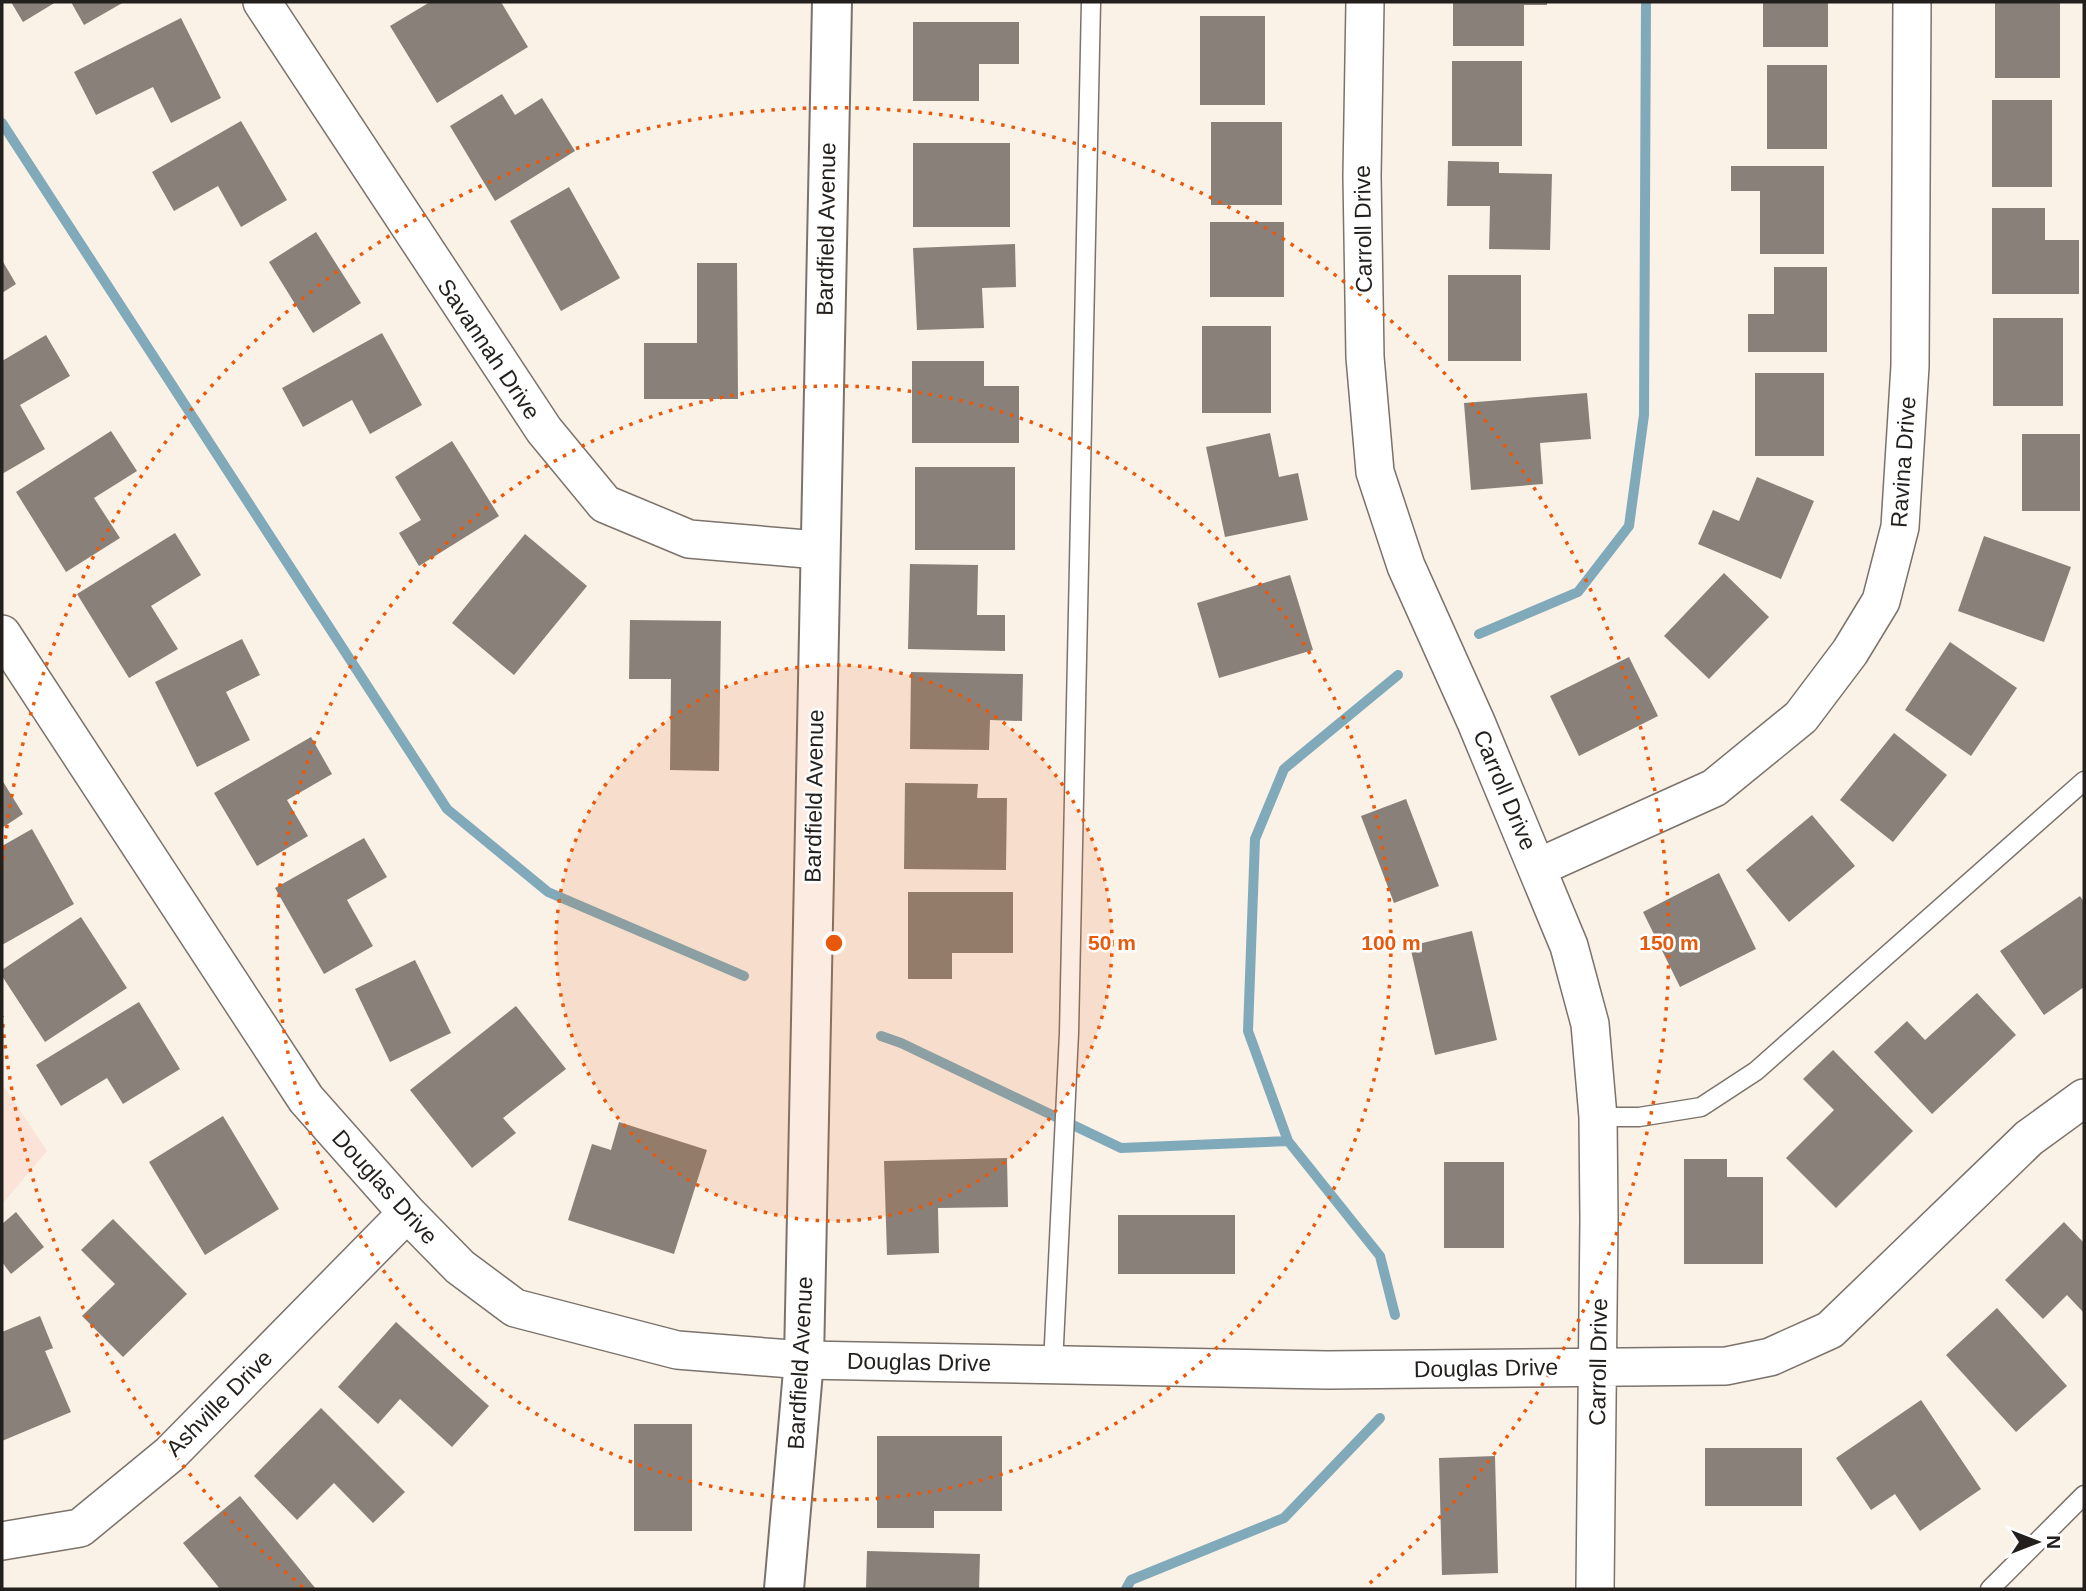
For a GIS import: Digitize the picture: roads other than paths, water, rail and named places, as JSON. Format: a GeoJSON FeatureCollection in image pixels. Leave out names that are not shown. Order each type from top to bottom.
{"type":"FeatureCollection","features":[{"type":"Feature","properties":{"kind":"street","name":"Savannah Drive"},"geometry":{"type":"LineString","coordinates":[[262,2],[544,430],[605,504],[689,539],[818,550]]}},
{"type":"Feature","properties":{"kind":"street","name":"Bardfield Avenue"},"geometry":{"type":"LineString","coordinates":[[784,1589],[804,1360],[818,550],[832,2]]}},
{"type":"Feature","properties":{"kind":"street","name":"Carroll Drive"},"geometry":{"type":"LineString","coordinates":[[1365,2],[1362,176],[1365,343],[1368,413],[1375,472],[1406,566],[1539,867],[1569,946],[1590,1024],[1598,1117],[1595,1589]]}},
{"type":"Feature","properties":{"kind":"street","name":"Ravina Drive"},"geometry":{"type":"LineString","coordinates":[[1539,867],[1714,788],[1801,717],[1850,652],[1881,601],[1900,527],[1910,366],[1912,2]]}},
{"type":"Feature","properties":{"kind":"street","name":"Douglas Drive"},"geometry":{"type":"LineString","coordinates":[[2,634],[306,1099],[407,1213],[460,1267],[515,1308],[677,1350],[804,1360],[1328,1370],[1726,1366],[1770,1357],[1830,1330],[2029,1138],[2084,1098]]}},
{"type":"Feature","properties":{"kind":"street","name":"Ashville Drive"},"geometry":{"type":"LineString","coordinates":[[2,1541],[80,1528],[170,1454],[407,1213]]}},
{"type":"Feature","properties":{"kind":"lane"},"geometry":{"type":"LineString","coordinates":[[1053,1365],[1075,798],[1091,2]]}},
{"type":"Feature","properties":{"kind":"lane"},"geometry":{"type":"LineString","coordinates":[[1598,1117],[1639,1117],[1701,1107],[1756,1071],[2084,781]]}},
{"type":"Feature","properties":{"kind":"lane"},"geometry":{"type":"LineString","coordinates":[[1990,1589],[2084,1495]]}},
{"type":"Feature","properties":{"kind":"waterway"},"geometry":{"type":"LineString","coordinates":[[1479,634],[1578,592],[1629,526],[1644,415],[1646,2]]}},
{"type":"Feature","properties":{"kind":"waterway"},"geometry":{"type":"LineString","coordinates":[[2,123],[447,809],[548,892],[744,976]]}},
{"type":"Feature","properties":{"kind":"waterway"},"geometry":{"type":"LineString","coordinates":[[1395,1315],[1380,1256],[1288,1141],[1248,1031],[1255,839],[1284,769],[1398,675]]}},
{"type":"Feature","properties":{"kind":"waterway"},"geometry":{"type":"LineString","coordinates":[[881,1036],[901,1043],[1121,1148],[1288,1141]]}},
{"type":"Feature","properties":{"kind":"waterway"},"geometry":{"type":"LineString","coordinates":[[1126,1589],[1131,1580],[1284,1518],[1380,1418]]}}]}
